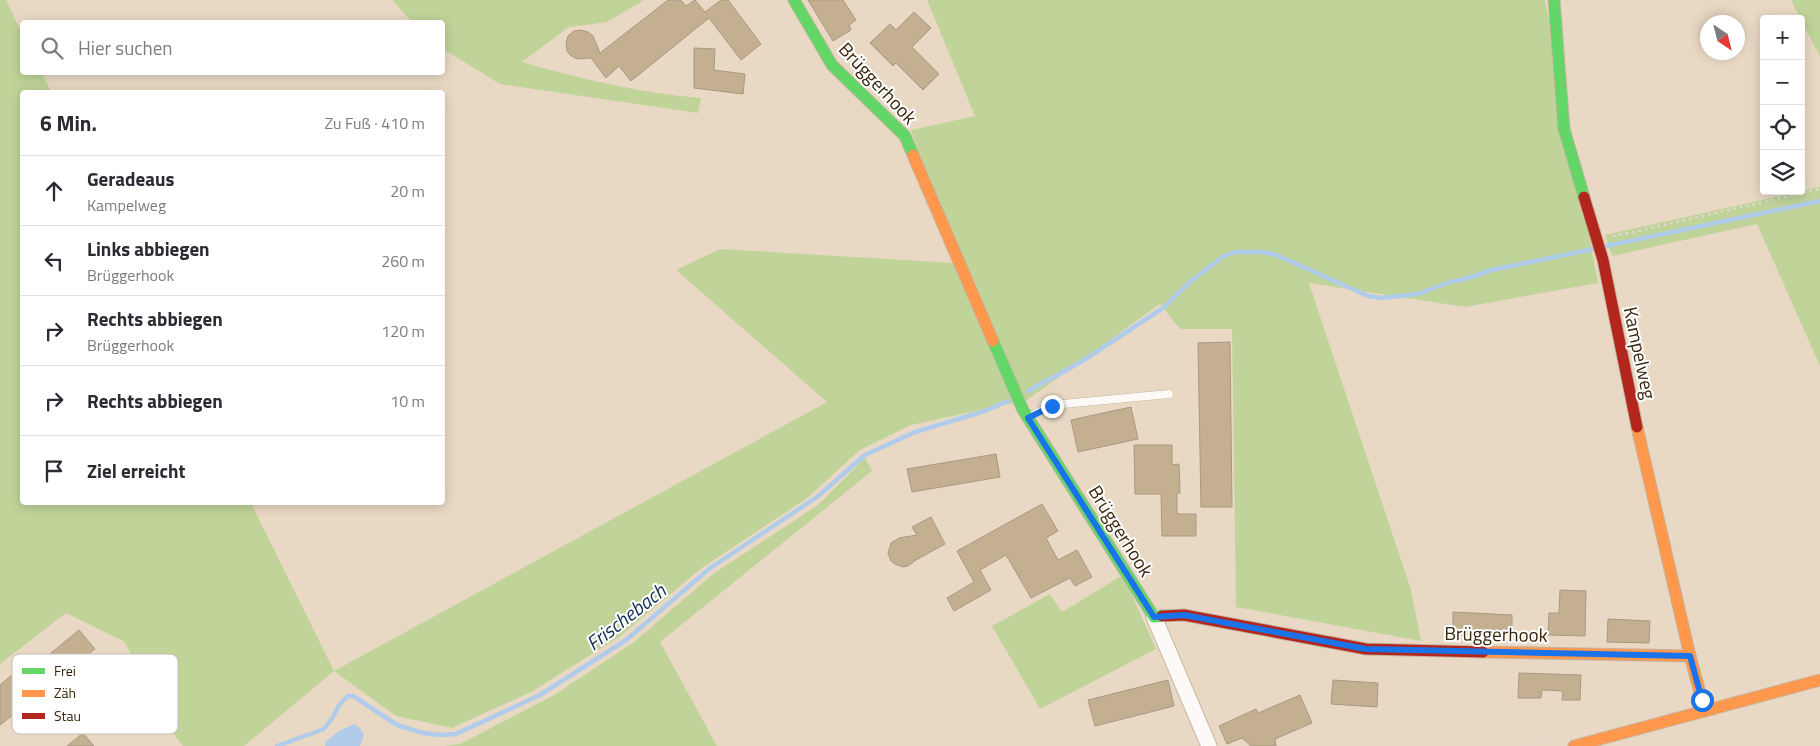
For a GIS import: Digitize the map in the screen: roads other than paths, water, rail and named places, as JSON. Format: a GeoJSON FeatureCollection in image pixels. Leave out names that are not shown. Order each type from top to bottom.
{"type":"FeatureCollection","features":[{"type":"Feature","properties":{"kind":"street","name":"Brüggerhook"},"geometry":{"type":"LineString","coordinates":[[794,0],[832,65],[905,136],[1028,418],[1154,617],[1184,615],[1366,649],[1690,656]]}},
{"type":"Feature","properties":{"kind":"street","name":"Kampelweg"},"geometry":{"type":"LineString","coordinates":[[1554,0],[1564,129],[1603,260],[1646,468],[1690,656],[1705,711]]}},
{"type":"Feature","properties":{"kind":"street"},"geometry":{"type":"LineString","coordinates":[[1154,617],[1209,746]]}},
{"type":"Feature","properties":{"kind":"street"},"geometry":{"type":"LineString","coordinates":[[1574,746],[1820,680]]}},
{"type":"Feature","properties":{"kind":"lane"},"geometry":{"type":"LineString","coordinates":[[1028,418],[1052,406],[1168,394]]}},
{"type":"Feature","properties":{"kind":"water"},"geometry":{"type":"Polygon","coordinates":[[[354,724],[360,728],[364,735],[360,746],[325,746],[325,742],[339,731],[354,724]]]}},
{"type":"Feature","properties":{"kind":"waterway"},"geometry":{"type":"LineString","coordinates":[[1606,246],[1820,201]]}},
{"type":"Feature","properties":{"kind":"waterway"},"geometry":{"type":"LineString","coordinates":[[1028,391],[1081,362],[1163,308],[1191,281],[1224,256],[1235,252],[1263,252],[1276,255],[1368,296],[1381,298],[1418,294],[1450,282],[1492,270],[1593,249]]}},
{"type":"Feature","properties":{"kind":"waterway","name":"Frischebach"},"geometry":{"type":"LineString","coordinates":[[277,746],[324,729],[339,705],[348,696],[353,696],[397,725],[423,733],[440,735],[456,734],[540,695],[626,640],[709,569],[817,497],[865,455],[915,432],[985,411],[1008,401]]}}]}
